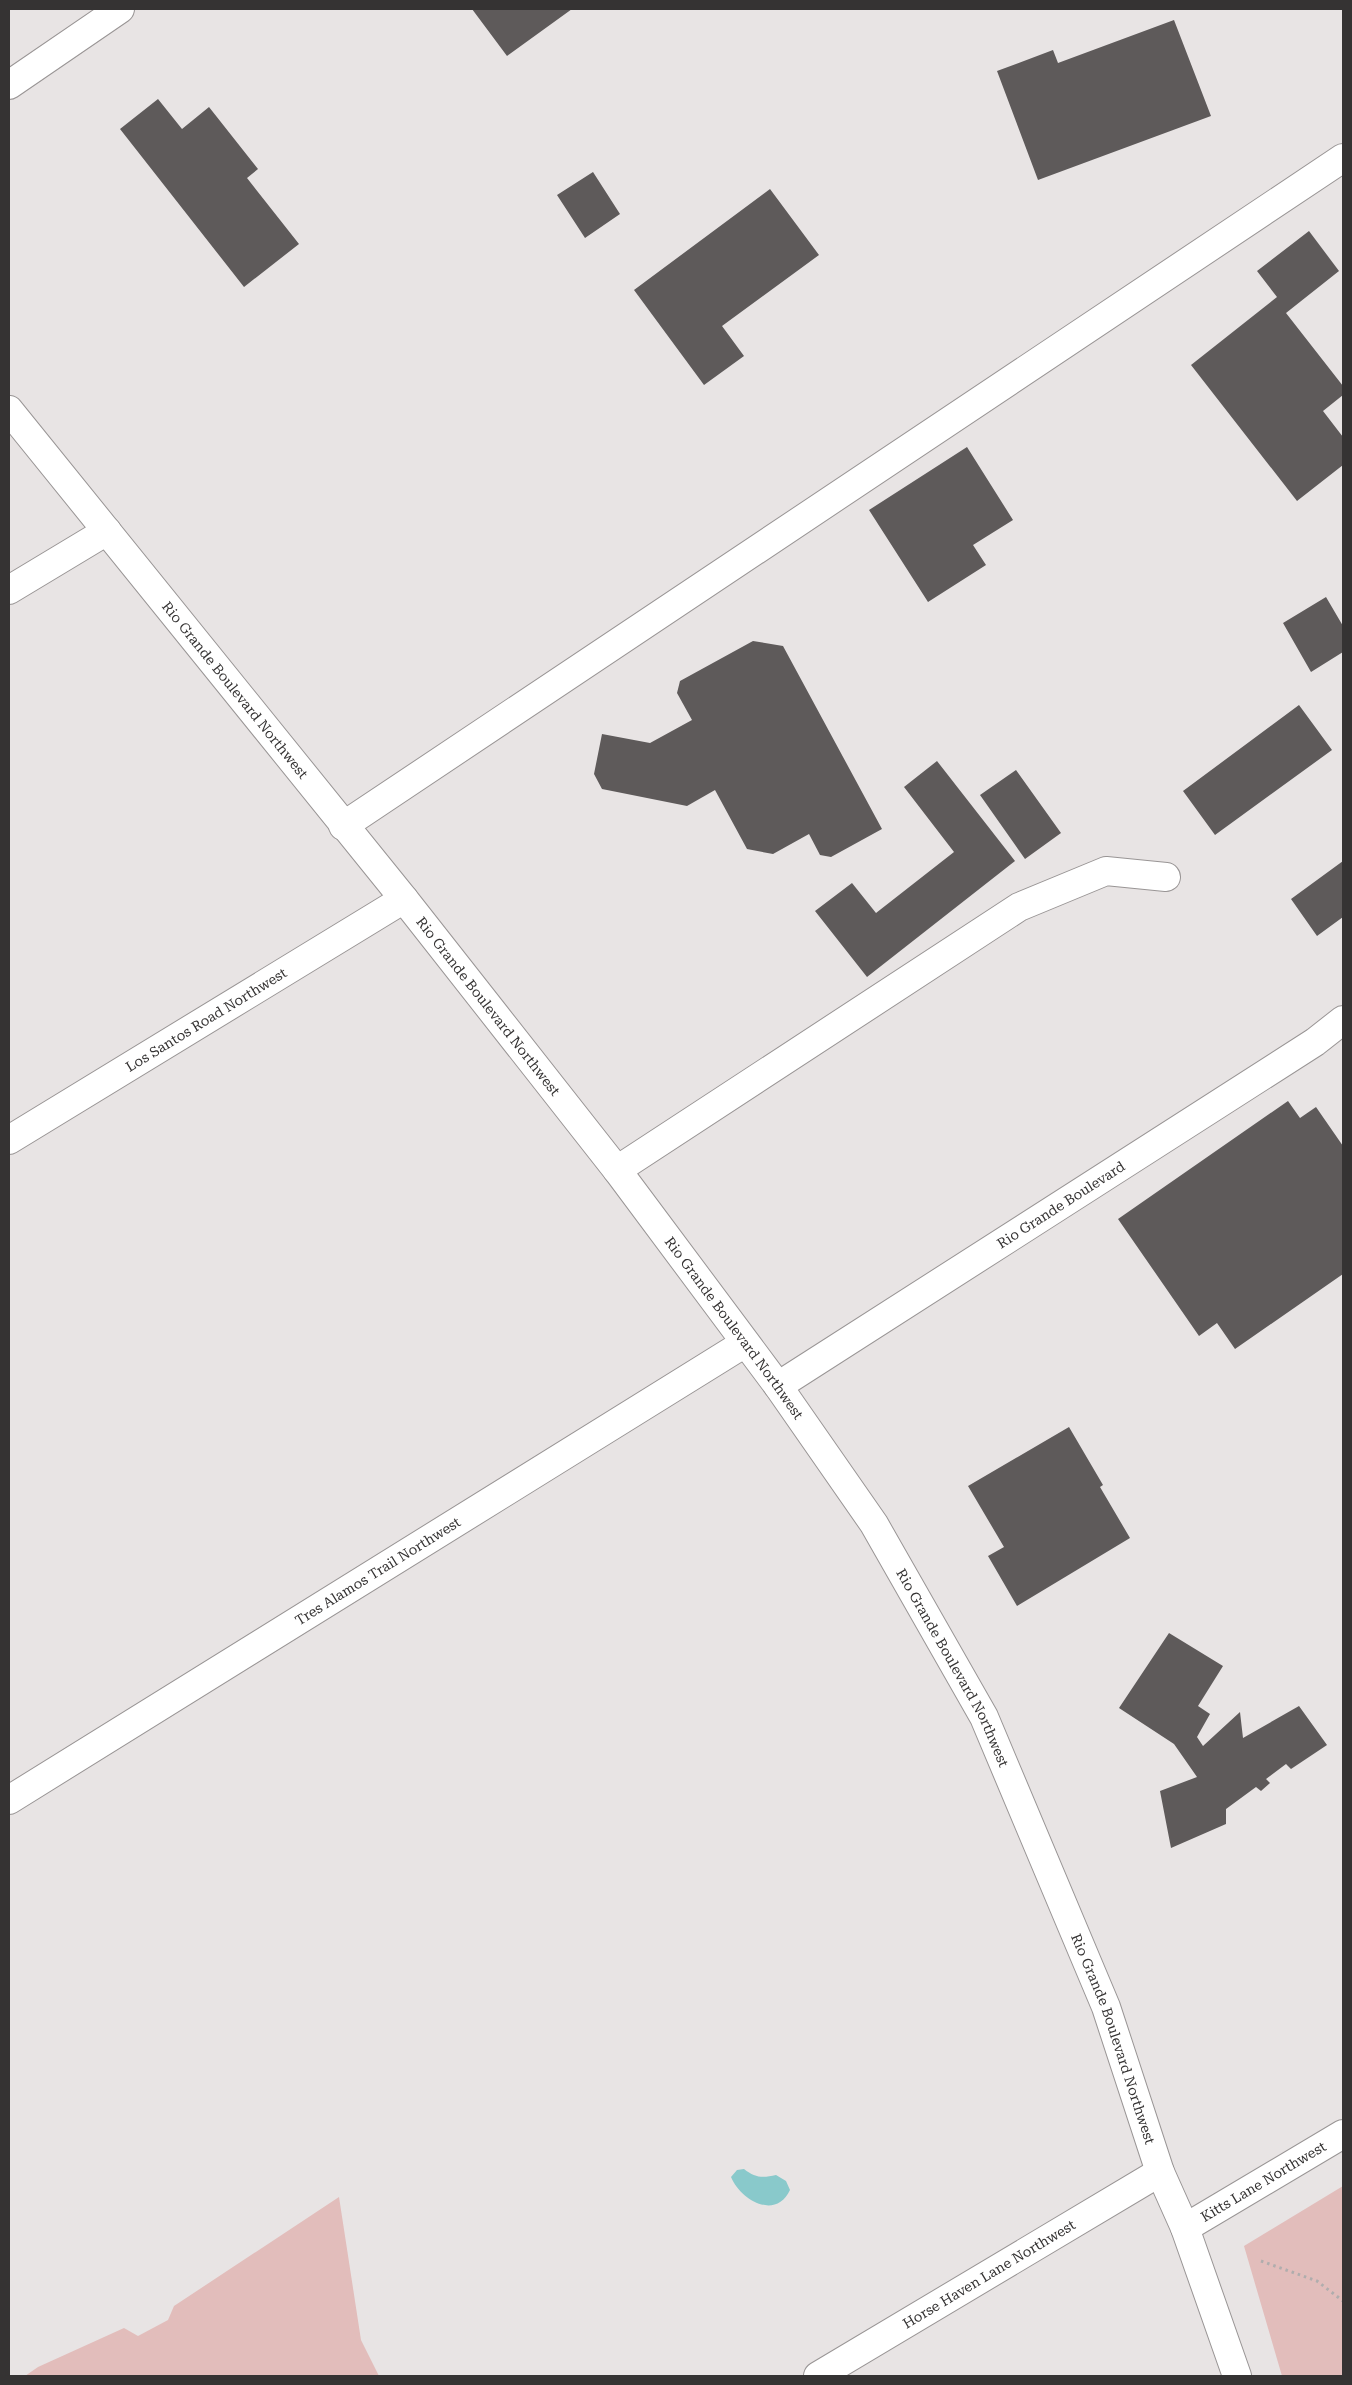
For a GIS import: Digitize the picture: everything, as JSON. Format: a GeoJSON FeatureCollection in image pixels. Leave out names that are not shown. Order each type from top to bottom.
{"type":"FeatureCollection","features":[{"type":"Feature","properties":{"kind":"street"},"geometry":{"type":"LineString","coordinates":[[9,85],[120,9]]}},
{"type":"Feature","properties":{"kind":"street"},"geometry":{"type":"LineString","coordinates":[[343,826],[1343,158]]}},
{"type":"Feature","properties":{"kind":"street","name":"Rio Grande Boulevard Northwest"},"geometry":{"type":"LineString","coordinates":[[9,410],[343,826],[404,899],[618,1170],[778,1386],[874,1524],[984,1717],[1106,2007],[1160,2172],[1185,2228],[1237,2376]]}},
{"type":"Feature","properties":{"kind":"street"},"geometry":{"type":"LineString","coordinates":[[9,590],[107,531]]}},
{"type":"Feature","properties":{"kind":"street"},"geometry":{"type":"LineString","coordinates":[[618,1170],[1019,906],[1106,871],[1166,877]]}},
{"type":"Feature","properties":{"kind":"street","name":"Los Santos Road Northwest"},"geometry":{"type":"LineString","coordinates":[[9,1140],[404,899]]}},
{"type":"Feature","properties":{"kind":"street","name":"Rio Grande Boulevard"},"geometry":{"type":"LineString","coordinates":[[778,1386],[1315,1042],[1343,1020]]}},
{"type":"Feature","properties":{"kind":"street","name":"Tres Alamos Trail Northwest"},"geometry":{"type":"LineString","coordinates":[[9,1800],[745,1343]]}},
{"type":"Feature","properties":{"kind":"street","name":"Kitts Lane Northwest"},"geometry":{"type":"LineString","coordinates":[[1185,2228],[1343,2134]]}},
{"type":"Feature","properties":{"kind":"street","name":"Horse Haven Lane Northwest"},"geometry":{"type":"LineString","coordinates":[[818,2376],[1160,2172]]}},
{"type":"Feature","properties":{"kind":"path"},"geometry":{"type":"LineString","coordinates":[[1262,2261],[1316,2282],[1343,2301]]}},
{"type":"Feature","properties":{"kind":"shaded area"},"geometry":{"type":"Polygon","coordinates":[[[1343,2186],[1343,2376],[1282,2376],[1244,2246],[1343,2186]]]}},
{"type":"Feature","properties":{"kind":"shaded area"},"geometry":{"type":"Polygon","coordinates":[[[339,2197],[361,2340],[379,2376],[25,2376],[38,2367],[124,2328],[138,2336],[168,2320],[174,2306],[339,2197]]]}},
{"type":"Feature","properties":{"kind":"water"},"geometry":{"type":"Polygon","coordinates":[[[744,2169],[759,2177],[776,2175],[786,2181],[790,2190],[784,2199],[776,2204],[759,2204],[750,2200],[736,2186],[731,2177],[737,2170],[744,2169]]]}},
{"type":"Feature","properties":{"kind":"building"},"geometry":{"type":"Polygon","coordinates":[[[472,9],[572,9],[507,56],[472,9]]]}},
{"type":"Feature","properties":{"kind":"building"},"geometry":{"type":"Polygon","coordinates":[[[1174,20],[1211,116],[1038,180],[997,71],[1053,50],[1058,63],[1174,20]]]}},
{"type":"Feature","properties":{"kind":"building"},"geometry":{"type":"Polygon","coordinates":[[[158,99],[182,129],[209,107],[258,169],[247,178],[299,244],[244,287],[120,129],[158,99]]]}},
{"type":"Feature","properties":{"kind":"building"},"geometry":{"type":"Polygon","coordinates":[[[593,172],[620,214],[585,238],[557,195],[593,172]]]}},
{"type":"Feature","properties":{"kind":"building"},"geometry":{"type":"Polygon","coordinates":[[[770,189],[819,255],[722,326],[744,356],[704,385],[634,290],[770,189]]]}},
{"type":"Feature","properties":{"kind":"building"},"geometry":{"type":"Polygon","coordinates":[[[1309,231],[1339,271],[1286,313],[1343,386],[1343,395],[1323,411],[1343,437],[1343,465],[1297,501],[1191,365],[1277,297],[1257,271],[1309,231]]]}},
{"type":"Feature","properties":{"kind":"building"},"geometry":{"type":"Polygon","coordinates":[[[967,447],[1013,520],[973,545],[986,565],[928,602],[869,510],[967,447]]]}},
{"type":"Feature","properties":{"kind":"building"},"geometry":{"type":"Polygon","coordinates":[[[1326,597],[1343,626],[1343,652],[1311,672],[1283,623],[1326,597]]]}},
{"type":"Feature","properties":{"kind":"building"},"geometry":{"type":"Polygon","coordinates":[[[753,641],[783,646],[882,829],[831,857],[820,855],[809,834],[773,854],[747,849],[715,790],[687,806],[602,789],[594,774],[602,734],[650,743],[692,720],[677,693],[680,681],[753,641]]]}},
{"type":"Feature","properties":{"kind":"building"},"geometry":{"type":"Polygon","coordinates":[[[1299,705],[1332,750],[1215,835],[1183,791],[1299,705]]]}},
{"type":"Feature","properties":{"kind":"building"},"geometry":{"type":"Polygon","coordinates":[[[937,761],[1015,861],[867,977],[815,911],[852,883],[876,913],[954,852],[904,787],[937,761]]]}},
{"type":"Feature","properties":{"kind":"building"},"geometry":{"type":"Polygon","coordinates":[[[1016,770],[1061,833],[1025,859],[980,795],[1016,770]]]}},
{"type":"Feature","properties":{"kind":"building"},"geometry":{"type":"Polygon","coordinates":[[[1343,861],[1343,917],[1317,936],[1291,899],[1343,861]]]}},
{"type":"Feature","properties":{"kind":"building"},"geometry":{"type":"Polygon","coordinates":[[[1288,1101],[1300,1118],[1316,1107],[1343,1146],[1343,1274],[1235,1349],[1217,1323],[1199,1336],[1118,1219],[1288,1101]]]}},
{"type":"Feature","properties":{"kind":"building"},"geometry":{"type":"Polygon","coordinates":[[[1069,1427],[1103,1485],[1100,1487],[1130,1538],[1017,1606],[988,1556],[1004,1547],[968,1486],[1069,1427]]]}},
{"type":"Feature","properties":{"kind":"building"},"geometry":{"type":"Polygon","coordinates":[[[1169,1633],[1223,1666],[1198,1706],[1210,1714],[1197,1737],[1203,1746],[1240,1712],[1243,1738],[1299,1706],[1327,1745],[1291,1769],[1286,1764],[1266,1779],[1270,1783],[1261,1791],[1256,1787],[1226,1809],[1226,1824],[1171,1848],[1160,1791],[1197,1777],[1174,1744],[1119,1708],[1169,1633]]]}}]}
